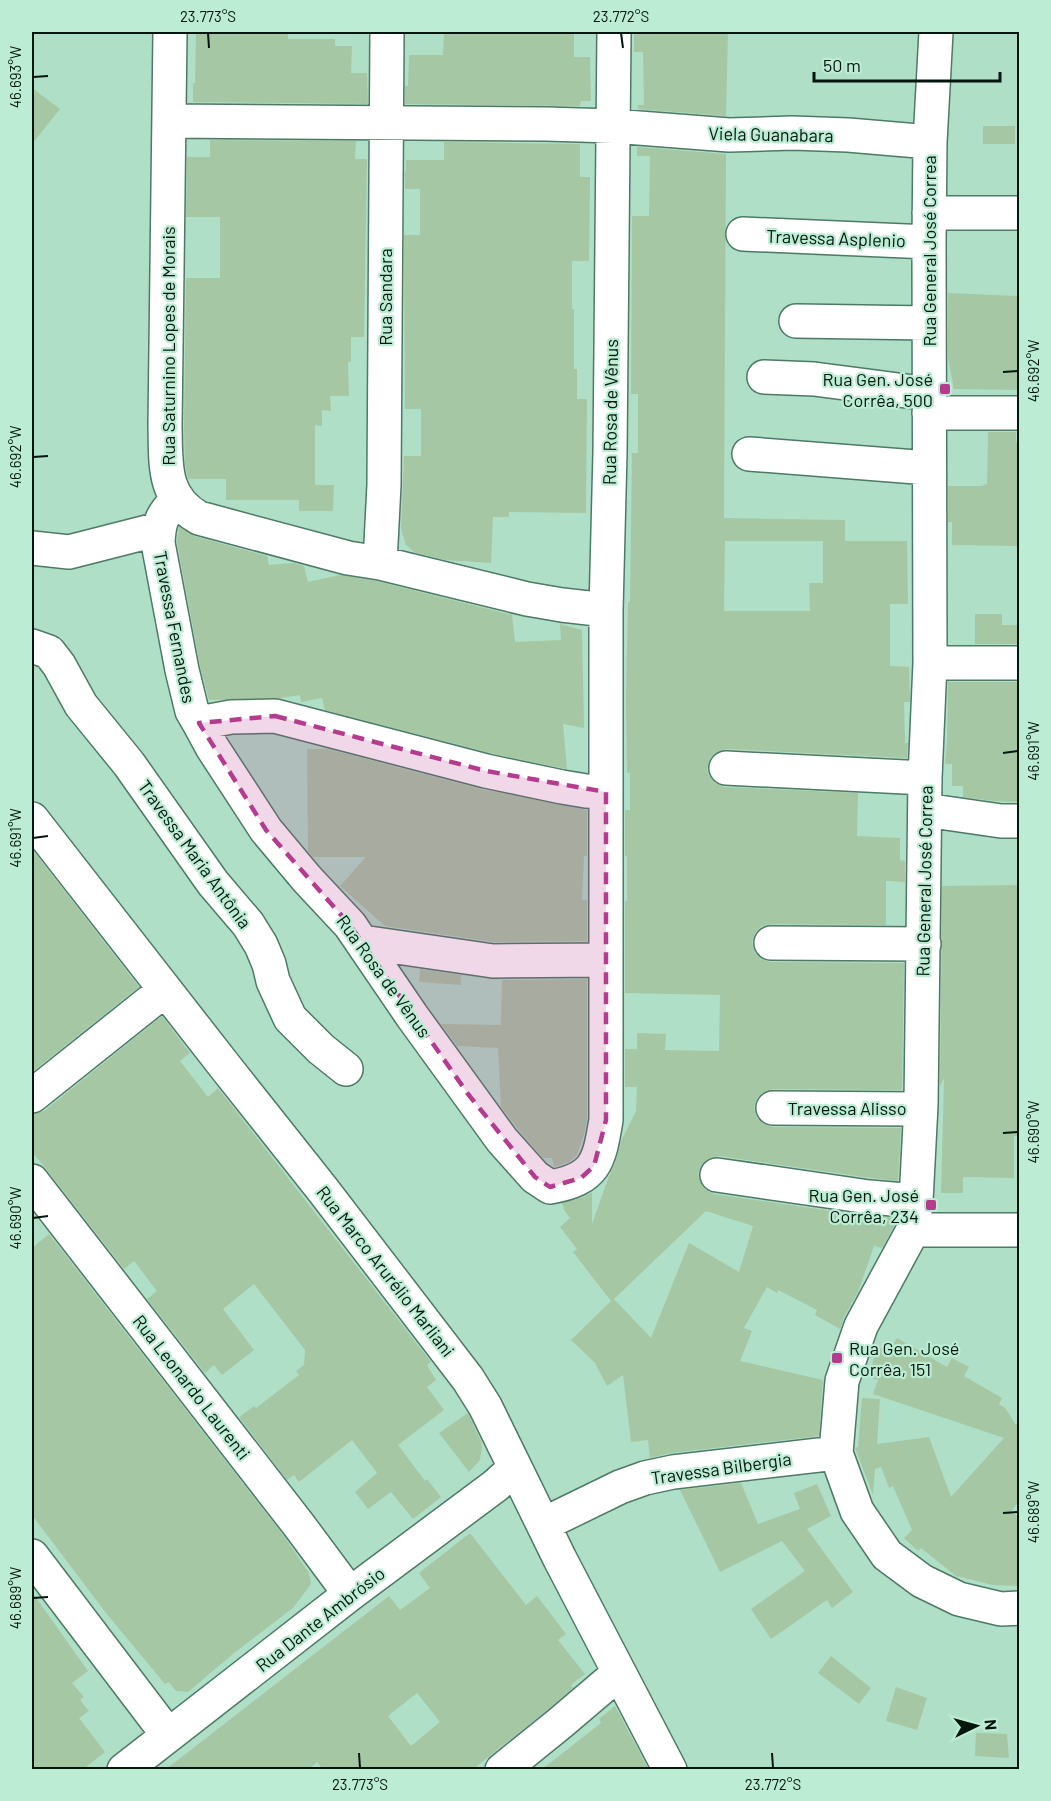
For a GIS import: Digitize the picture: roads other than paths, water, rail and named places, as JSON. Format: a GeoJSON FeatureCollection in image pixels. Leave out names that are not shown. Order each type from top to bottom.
{"type":"FeatureCollection","features":[{"type":"Feature","properties":{"kind":"street","name":"Rua Saturnino Lopes de Morais"},"geometry":{"type":"LineString","coordinates":[[170,32],[165,426],[167,474],[177,499],[187,511],[199,518],[348,558],[380,563],[562,605],[606,609]]}},
{"type":"Feature","properties":{"kind":"street","name":"Rua Sandara"},"geometry":{"type":"LineString","coordinates":[[380,563],[384,474],[387,32]]}},
{"type":"Feature","properties":{"kind":"street","name":"Rua Rosa de Vênus"},"geometry":{"type":"LineString","coordinates":[[199,723],[266,830],[350,925],[419,1026],[502,1140],[535,1177],[550,1187],[567,1184],[581,1178],[594,1166],[601,1150],[606,1120],[606,609],[610,453],[614,32]]}},
{"type":"Feature","properties":{"kind":"street","name":"Rua General José Correa"},"geometry":{"type":"LineString","coordinates":[[936,32],[930,142],[928,323],[930,663],[925,778],[921,1105],[914,1216],[861,1326],[846,1370],[836,1453],[857,1511],[887,1555],[922,1581],[959,1599],[1001,1609],[1020,1608]]}},
{"type":"Feature","properties":{"kind":"street","name":"Viela Guanabara"},"geometry":{"type":"LineString","coordinates":[[169,121],[546,123],[729,135],[826,134],[930,142]]}},
{"type":"Feature","properties":{"kind":"street"},"geometry":{"type":"LineString","coordinates":[[929,228],[1020,213]]}},
{"type":"Feature","properties":{"kind":"street","name":"Travessa Asplenio"},"geometry":{"type":"LineString","coordinates":[[743,234],[929,228]]}},
{"type":"Feature","properties":{"kind":"street"},"geometry":{"type":"LineString","coordinates":[[796,321],[928,323]]}},
{"type":"Feature","properties":{"kind":"street"},"geometry":{"type":"LineString","coordinates":[[764,377],[814,379],[929,403],[1020,413]]}},
{"type":"Feature","properties":{"kind":"street"},"geometry":{"type":"LineString","coordinates":[[749,454],[929,468]]}},
{"type":"Feature","properties":{"kind":"street","name":"Travessa Fernandes"},"geometry":{"type":"LineString","coordinates":[[177,499],[164,514],[159,529],[158,543],[176,643],[192,711],[199,723]]}},
{"type":"Feature","properties":{"kind":"street"},"geometry":{"type":"LineString","coordinates":[[32,548],[69,552],[159,529]]}},
{"type":"Feature","properties":{"kind":"street","name":"Travessa Maria Antônia"},"geometry":{"type":"LineString","coordinates":[[32,646],[49,652],[81,705],[129,764],[213,883],[248,924],[265,954],[273,981],[290,1018],[321,1049],[346,1069]]}},
{"type":"Feature","properties":{"kind":"street"},"geometry":{"type":"LineString","coordinates":[[930,663],[1020,663]]}},
{"type":"Feature","properties":{"kind":"street"},"geometry":{"type":"LineString","coordinates":[[199,723],[231,717],[275,716],[486,771],[586,791],[606,792]]}},
{"type":"Feature","properties":{"kind":"street"},"geometry":{"type":"LineString","coordinates":[[726,768],[925,778]]}},
{"type":"Feature","properties":{"kind":"street"},"geometry":{"type":"LineString","coordinates":[[925,810],[1020,821]]}},
{"type":"Feature","properties":{"kind":"street","name":"Rua Marco Arurélio Marliani"},"geometry":{"type":"LineString","coordinates":[[32,819],[468,1379],[485,1406],[670,1770]]}},
{"type":"Feature","properties":{"kind":"street"},"geometry":{"type":"LineString","coordinates":[[362,942],[493,961],[606,960]]}},
{"type":"Feature","properties":{"kind":"street"},"geometry":{"type":"LineString","coordinates":[[771,943],[924,944]]}},
{"type":"Feature","properties":{"kind":"street"},"geometry":{"type":"LineString","coordinates":[[32,1096],[165,990]]}},
{"type":"Feature","properties":{"kind":"street","name":"Travessa Alisso"},"geometry":{"type":"LineString","coordinates":[[773,1108],[915,1109],[921,1105]]}},
{"type":"Feature","properties":{"kind":"street"},"geometry":{"type":"LineString","coordinates":[[717,1175],[868,1197],[914,1216],[1020,1230]]}},
{"type":"Feature","properties":{"kind":"street","name":"Rua Leonardo Laurenti"},"geometry":{"type":"LineString","coordinates":[[32,1181],[350,1594]]}},
{"type":"Feature","properties":{"kind":"street","name":"Travessa Bilbergia"},"geometry":{"type":"LineString","coordinates":[[544,1524],[620,1487],[645,1478],[673,1472],[836,1453]]}},
{"type":"Feature","properties":{"kind":"street","name":"Rua Dante Ambrósio"},"geometry":{"type":"LineString","coordinates":[[124,1770],[350,1594],[471,1504],[515,1467]]}},
{"type":"Feature","properties":{"kind":"street"},"geometry":{"type":"LineString","coordinates":[[32,1556],[168,1735]]}},
{"type":"Feature","properties":{"kind":"street"},"geometry":{"type":"LineString","coordinates":[[502,1770],[619,1673]]}},
{"type":"Feature","properties":{"kind":"place","name":"Rua Gen. José Corrêa, 500"},"geometry":{"type":"Point","coordinates":[945,389]}},
{"type":"Feature","properties":{"kind":"place","name":"Rua Gen. José Corrêa, 234"},"geometry":{"type":"Point","coordinates":[931,1205]}},
{"type":"Feature","properties":{"kind":"place","name":"Rua Gen. José Corrêa, 151"},"geometry":{"type":"Point","coordinates":[837,1358]}}]}
